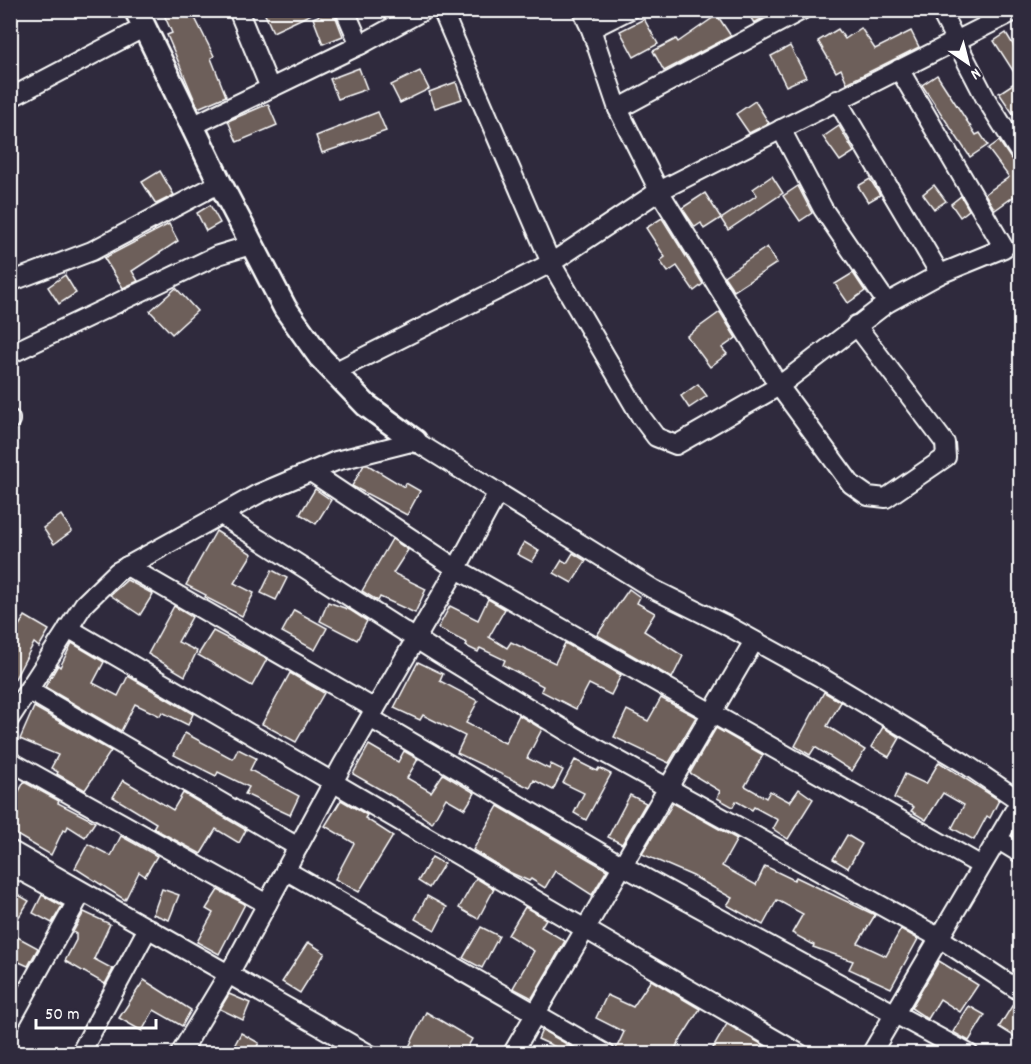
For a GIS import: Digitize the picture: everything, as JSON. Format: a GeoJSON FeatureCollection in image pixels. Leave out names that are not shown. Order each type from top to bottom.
{"type":"FeatureCollection","features":[{"type":"Feature","properties":{"kind":"street"},"geometry":{"type":"LineString","coordinates":[[238,10],[270,88]]}},
{"type":"Feature","properties":{"kind":"street"},"geometry":{"type":"LineString","coordinates":[[345,10],[360,45]]}},
{"type":"Feature","properties":{"kind":"street"},"geometry":{"type":"LineString","coordinates":[[192,126],[360,45],[424,10]]}},
{"type":"Feature","properties":{"kind":"street"},"geometry":{"type":"LineString","coordinates":[[442,10],[551,263],[640,417],[656,437],[676,444],[779,386],[855,325],[887,303],[940,274],[1012,245],[899,69]]}},
{"type":"Feature","properties":{"kind":"street"},"geometry":{"type":"LineString","coordinates":[[582,10],[591,29],[618,109],[659,191],[779,386],[851,484],[868,496],[886,498],[946,457],[945,443],[855,325]]}},
{"type":"Feature","properties":{"kind":"street"},"geometry":{"type":"LineString","coordinates":[[591,29],[629,10]]}},
{"type":"Feature","properties":{"kind":"street"},"geometry":{"type":"LineString","coordinates":[[618,109],[802,10]]}},
{"type":"Feature","properties":{"kind":"street"},"geometry":{"type":"LineString","coordinates":[[940,10],[986,99],[1020,153]]}},
{"type":"Feature","properties":{"kind":"street"},"geometry":{"type":"LineString","coordinates":[[334,372],[551,263],[659,191],[955,40],[1019,11]]}},
{"type":"Feature","properties":{"kind":"street"},"geometry":{"type":"LineString","coordinates":[[10,98],[140,19],[220,183],[285,308],[334,372],[366,405],[415,441],[653,589],[754,641],[901,724],[1020,801],[980,865],[871,1053]]}},
{"type":"Feature","properties":{"kind":"street"},"geometry":{"type":"LineString","coordinates":[[837,100],[940,274]]}},
{"type":"Feature","properties":{"kind":"street"},"geometry":{"type":"LineString","coordinates":[[781,129],[824,209],[887,303]]}},
{"type":"Feature","properties":{"kind":"street"},"geometry":{"type":"LineString","coordinates":[[10,282],[92,251],[220,183]]}},
{"type":"Feature","properties":{"kind":"street"},"geometry":{"type":"LineString","coordinates":[[10,354],[218,255],[252,245]]}},
{"type":"Feature","properties":{"kind":"street"},"geometry":{"type":"LineString","coordinates":[[10,718],[84,604],[117,572],[258,494],[336,461],[415,441]]}},
{"type":"Feature","properties":{"kind":"street"},"geometry":{"type":"LineString","coordinates":[[311,472],[454,567],[980,865]]}},
{"type":"Feature","properties":{"kind":"street"},"geometry":{"type":"LineString","coordinates":[[180,1053],[329,781],[454,567],[494,490]]}},
{"type":"Feature","properties":{"kind":"street"},"geometry":{"type":"LineString","coordinates":[[221,514],[412,637],[583,741],[938,937],[1020,991]]}},
{"type":"Feature","properties":{"kind":"street"},"geometry":{"type":"LineString","coordinates":[[127,567],[371,711],[623,866],[969,1053]]}},
{"type":"Feature","properties":{"kind":"street"},"geometry":{"type":"LineString","coordinates":[[68,628],[800,1053]]}},
{"type":"Feature","properties":{"kind":"street"},"geometry":{"type":"LineString","coordinates":[[512,1053],[754,641]]}},
{"type":"Feature","properties":{"kind":"street"},"geometry":{"type":"LineString","coordinates":[[28,690],[295,845]]}},
{"type":"Feature","properties":{"kind":"street"},"geometry":{"type":"LineString","coordinates":[[10,761],[262,901]]}},
{"type":"Feature","properties":{"kind":"street"},"geometry":{"type":"LineString","coordinates":[[997,838],[1020,853]]}},
{"type":"Feature","properties":{"kind":"street"},"geometry":{"type":"LineString","coordinates":[[262,901],[285,870],[295,845]]}},
{"type":"Feature","properties":{"kind":"street"},"geometry":{"type":"LineString","coordinates":[[10,850],[80,896],[221,976],[349,1053]]}},
{"type":"Feature","properties":{"kind":"street"},"geometry":{"type":"LineString","coordinates":[[10,865],[80,896]]}},
{"type":"Feature","properties":{"kind":"street"},"geometry":{"type":"LineString","coordinates":[[285,870],[606,1053]]}},
{"type":"Feature","properties":{"kind":"street"},"geometry":{"type":"LineString","coordinates":[[10,1022],[80,896]]}},
{"type":"Feature","properties":{"kind":"street"},"geometry":{"type":"LineString","coordinates":[[80,1053],[145,933]]}},
{"type":"Feature","properties":{"kind":"street"},"geometry":{"type":"LineString","coordinates":[[221,976],[369,1053]]}},
{"type":"Feature","properties":{"kind":"building"},"geometry":{"type":"Polygon","coordinates":[[[162,10],[191,10],[214,56],[211,58],[226,96],[198,108],[167,35],[172,33],[162,10]]]}},
{"type":"Feature","properties":{"kind":"building"},"geometry":{"type":"Polygon","coordinates":[[[263,10],[320,10],[273,32],[263,10]]]}},
{"type":"Feature","properties":{"kind":"building"},"geometry":{"type":"Polygon","coordinates":[[[333,10],[343,36],[323,44],[313,18],[333,10]]]}},
{"type":"Feature","properties":{"kind":"building"},"geometry":{"type":"Polygon","coordinates":[[[746,10],[777,10],[754,23],[746,10]]]}},
{"type":"Feature","properties":{"kind":"building"},"geometry":{"type":"Polygon","coordinates":[[[717,15],[731,36],[664,71],[653,51],[676,39],[678,42],[717,15]]]}},
{"type":"Feature","properties":{"kind":"building"},"geometry":{"type":"Polygon","coordinates":[[[644,19],[658,44],[634,57],[620,31],[644,19]]]}},
{"type":"Feature","properties":{"kind":"building"},"geometry":{"type":"Polygon","coordinates":[[[861,28],[875,49],[911,31],[919,47],[847,83],[841,69],[836,72],[818,41],[838,29],[845,39],[861,28]]]}},
{"type":"Feature","properties":{"kind":"building"},"geometry":{"type":"Polygon","coordinates":[[[1006,33],[1020,56],[1020,124],[999,93],[1019,80],[994,41],[1006,33]]]}},
{"type":"Feature","properties":{"kind":"building"},"geometry":{"type":"Polygon","coordinates":[[[790,46],[806,77],[786,86],[771,56],[790,46]]]}},
{"type":"Feature","properties":{"kind":"building"},"geometry":{"type":"Polygon","coordinates":[[[359,68],[367,89],[338,99],[330,79],[359,68]]]}},
{"type":"Feature","properties":{"kind":"building"},"geometry":{"type":"Polygon","coordinates":[[[420,71],[429,89],[400,103],[391,85],[420,71]]]}},
{"type":"Feature","properties":{"kind":"building"},"geometry":{"type":"Polygon","coordinates":[[[937,75],[976,135],[980,133],[988,145],[970,157],[922,85],[937,75]]]}},
{"type":"Feature","properties":{"kind":"building"},"geometry":{"type":"Polygon","coordinates":[[[456,82],[462,99],[435,108],[429,92],[456,82]]]}},
{"type":"Feature","properties":{"kind":"building"},"geometry":{"type":"Polygon","coordinates":[[[755,101],[769,123],[749,133],[736,114],[755,101]]]}},
{"type":"Feature","properties":{"kind":"building"},"geometry":{"type":"Polygon","coordinates":[[[268,104],[277,125],[237,142],[228,121],[268,104]]]}},
{"type":"Feature","properties":{"kind":"building"},"geometry":{"type":"Polygon","coordinates":[[[378,112],[386,131],[322,153],[316,136],[378,112]]]}},
{"type":"Feature","properties":{"kind":"building"},"geometry":{"type":"Polygon","coordinates":[[[839,126],[854,152],[840,161],[823,137],[839,126]]]}},
{"type":"Feature","properties":{"kind":"building"},"geometry":{"type":"Polygon","coordinates":[[[999,141],[1011,159],[1020,164],[1020,192],[995,210],[985,194],[1009,177],[988,149],[999,141]]]}},
{"type":"Feature","properties":{"kind":"building"},"geometry":{"type":"Polygon","coordinates":[[[160,171],[174,195],[156,204],[142,182],[160,171]]]}},
{"type":"Feature","properties":{"kind":"building"},"geometry":{"type":"Polygon","coordinates":[[[772,176],[783,193],[728,230],[721,219],[757,195],[753,189],[772,176]]]}},
{"type":"Feature","properties":{"kind":"building"},"geometry":{"type":"Polygon","coordinates":[[[870,179],[880,195],[868,202],[858,186],[870,179]]]}},
{"type":"Feature","properties":{"kind":"building"},"geometry":{"type":"Polygon","coordinates":[[[934,185],[946,201],[934,209],[923,194],[934,185]]]}},
{"type":"Feature","properties":{"kind":"building"},"geometry":{"type":"Polygon","coordinates":[[[798,186],[812,213],[800,221],[783,196],[798,186]]]}},
{"type":"Feature","properties":{"kind":"building"},"geometry":{"type":"Polygon","coordinates":[[[705,193],[721,218],[704,229],[701,223],[695,227],[682,208],[705,193]]]}},
{"type":"Feature","properties":{"kind":"building"},"geometry":{"type":"Polygon","coordinates":[[[961,196],[969,210],[960,217],[951,204],[961,196]]]}},
{"type":"Feature","properties":{"kind":"building"},"geometry":{"type":"Polygon","coordinates":[[[210,205],[220,223],[206,231],[197,213],[210,205]]]}},
{"type":"Feature","properties":{"kind":"building"},"geometry":{"type":"Polygon","coordinates":[[[662,218],[703,284],[694,291],[677,266],[668,272],[660,261],[665,257],[646,228],[662,218]]]}},
{"type":"Feature","properties":{"kind":"building"},"geometry":{"type":"Polygon","coordinates":[[[169,224],[178,241],[132,271],[138,281],[123,288],[104,258],[169,224]]]}},
{"type":"Feature","properties":{"kind":"building"},"geometry":{"type":"Polygon","coordinates":[[[767,247],[777,263],[734,291],[724,276],[767,247]]]}},
{"type":"Feature","properties":{"kind":"building"},"geometry":{"type":"Polygon","coordinates":[[[853,273],[865,291],[848,303],[835,284],[853,273]]]}},
{"type":"Feature","properties":{"kind":"building"},"geometry":{"type":"Polygon","coordinates":[[[65,275],[76,293],[59,304],[48,287],[65,275]]]}},
{"type":"Feature","properties":{"kind":"building"},"geometry":{"type":"Polygon","coordinates":[[[176,288],[197,311],[172,334],[150,311],[176,288]]]}},
{"type":"Feature","properties":{"kind":"building"},"geometry":{"type":"Polygon","coordinates":[[[720,312],[736,338],[722,348],[727,354],[710,367],[687,336],[720,312]]]}},
{"type":"Feature","properties":{"kind":"building"},"geometry":{"type":"Polygon","coordinates":[[[698,384],[707,396],[689,408],[681,396],[698,384]]]}},
{"type":"Feature","properties":{"kind":"building"},"geometry":{"type":"Polygon","coordinates":[[[364,465],[368,465],[404,487],[406,483],[420,491],[407,515],[352,486],[364,465]]]}},
{"type":"Feature","properties":{"kind":"building"},"geometry":{"type":"Polygon","coordinates":[[[315,489],[331,500],[316,524],[300,514],[315,489]]]}},
{"type":"Feature","properties":{"kind":"building"},"geometry":{"type":"Polygon","coordinates":[[[61,515],[72,531],[54,544],[43,528],[61,515]]]}},
{"type":"Feature","properties":{"kind":"building"},"geometry":{"type":"Polygon","coordinates":[[[216,531],[252,554],[234,583],[254,593],[242,616],[186,585],[216,531]]]}},
{"type":"Feature","properties":{"kind":"building"},"geometry":{"type":"Polygon","coordinates":[[[392,539],[408,550],[393,573],[426,589],[415,613],[380,597],[378,601],[362,591],[392,539]]]}},
{"type":"Feature","properties":{"kind":"building"},"geometry":{"type":"Polygon","coordinates":[[[524,542],[539,551],[532,562],[517,554],[524,542]]]}},
{"type":"Feature","properties":{"kind":"building"},"geometry":{"type":"Polygon","coordinates":[[[573,553],[586,561],[572,583],[554,573],[562,560],[567,563],[573,553]]]}},
{"type":"Feature","properties":{"kind":"building"},"geometry":{"type":"Polygon","coordinates":[[[272,570],[287,578],[276,600],[261,593],[272,570]]]}},
{"type":"Feature","properties":{"kind":"building"},"geometry":{"type":"Polygon","coordinates":[[[127,580],[153,594],[140,615],[110,595],[127,580]]]}},
{"type":"Feature","properties":{"kind":"building"},"geometry":{"type":"Polygon","coordinates":[[[629,589],[640,597],[637,603],[655,613],[644,631],[683,656],[672,678],[597,635],[629,589]]]}},
{"type":"Feature","properties":{"kind":"building"},"geometry":{"type":"Polygon","coordinates":[[[488,599],[505,609],[489,637],[507,648],[511,642],[555,663],[565,643],[621,675],[611,695],[589,684],[576,709],[541,691],[543,686],[503,665],[505,660],[480,648],[478,652],[466,646],[467,643],[438,628],[450,606],[478,620],[488,599]]]}},
{"type":"Feature","properties":{"kind":"building"},"geometry":{"type":"Polygon","coordinates":[[[328,602],[350,610],[367,621],[357,640],[320,621],[328,602]]]}},
{"type":"Feature","properties":{"kind":"building"},"geometry":{"type":"Polygon","coordinates":[[[174,606],[192,617],[178,642],[197,651],[185,676],[148,654],[174,606]]]}},
{"type":"Feature","properties":{"kind":"building"},"geometry":{"type":"Polygon","coordinates":[[[294,610],[327,628],[315,650],[282,632],[294,610]]]}},
{"type":"Feature","properties":{"kind":"building"},"geometry":{"type":"Polygon","coordinates":[[[25,616],[49,630],[39,647],[34,643],[10,688],[10,640],[25,616]]]}},
{"type":"Feature","properties":{"kind":"building"},"geometry":{"type":"Polygon","coordinates":[[[213,631],[267,659],[252,686],[198,655],[213,631]]]}},
{"type":"Feature","properties":{"kind":"building"},"geometry":{"type":"Polygon","coordinates":[[[72,643],[104,662],[93,683],[118,696],[128,676],[193,714],[188,725],[162,712],[160,716],[135,704],[121,731],[45,687],[58,665],[60,667],[72,643]]]}},
{"type":"Feature","properties":{"kind":"building"},"geometry":{"type":"Polygon","coordinates":[[[418,662],[443,674],[440,681],[478,701],[466,723],[505,743],[519,715],[542,729],[527,758],[549,769],[551,764],[563,770],[553,790],[534,780],[530,788],[457,753],[465,736],[423,715],[420,720],[394,708],[418,662]]]}},
{"type":"Feature","properties":{"kind":"building"},"geometry":{"type":"Polygon","coordinates":[[[290,673],[324,693],[296,742],[262,724],[290,673]]]}},
{"type":"Feature","properties":{"kind":"building"},"geometry":{"type":"Polygon","coordinates":[[[824,692],[841,702],[827,726],[865,750],[852,771],[815,747],[810,755],[795,746],[824,692]]]}},
{"type":"Feature","properties":{"kind":"building"},"geometry":{"type":"Polygon","coordinates":[[[661,698],[696,717],[669,763],[614,737],[627,710],[648,721],[661,698]]]}},
{"type":"Feature","properties":{"kind":"building"},"geometry":{"type":"Polygon","coordinates":[[[34,707],[111,751],[85,790],[51,768],[58,755],[20,739],[34,707]]]}},
{"type":"Feature","properties":{"kind":"building"},"geometry":{"type":"Polygon","coordinates":[[[883,727],[900,738],[889,757],[871,747],[883,727]]]}},
{"type":"Feature","properties":{"kind":"building"},"geometry":{"type":"Polygon","coordinates":[[[716,728],[763,755],[745,786],[766,798],[770,791],[790,802],[799,789],[813,799],[788,839],[773,829],[778,820],[754,807],[752,810],[736,801],[733,807],[717,798],[720,791],[690,773],[716,728]]]}},
{"type":"Feature","properties":{"kind":"building"},"geometry":{"type":"Polygon","coordinates":[[[185,733],[233,759],[238,749],[256,758],[250,770],[299,796],[290,815],[245,794],[249,787],[218,772],[216,776],[174,755],[185,733]]]}},
{"type":"Feature","properties":{"kind":"building"},"geometry":{"type":"Polygon","coordinates":[[[369,745],[398,762],[404,751],[418,759],[407,778],[431,792],[443,774],[475,793],[465,809],[446,798],[432,823],[404,803],[353,774],[369,745]]]}},
{"type":"Feature","properties":{"kind":"building"},"geometry":{"type":"Polygon","coordinates":[[[575,760],[597,771],[599,768],[611,774],[586,820],[574,813],[584,793],[563,783],[575,760]]]}},
{"type":"Feature","properties":{"kind":"building"},"geometry":{"type":"Polygon","coordinates":[[[939,762],[999,800],[990,818],[987,816],[974,840],[952,828],[964,805],[943,793],[926,820],[911,811],[914,807],[894,798],[905,774],[926,784],[939,762]]]}},
{"type":"Feature","properties":{"kind":"building"},"geometry":{"type":"Polygon","coordinates":[[[123,780],[173,810],[183,793],[246,830],[239,843],[216,829],[201,854],[153,828],[156,823],[113,797],[123,780]]]}},
{"type":"Feature","properties":{"kind":"building"},"geometry":{"type":"Polygon","coordinates":[[[24,782],[95,822],[85,837],[68,826],[66,831],[63,830],[51,855],[10,831],[10,808],[24,782]]]}},
{"type":"Feature","properties":{"kind":"building"},"geometry":{"type":"Polygon","coordinates":[[[630,795],[646,803],[622,844],[608,837],[630,795]]]}},
{"type":"Feature","properties":{"kind":"building"},"geometry":{"type":"Polygon","coordinates":[[[341,800],[367,815],[365,818],[393,836],[359,892],[335,879],[354,843],[325,826],[341,800]]]}},
{"type":"Feature","properties":{"kind":"building"},"geometry":{"type":"Polygon","coordinates":[[[673,803],[737,839],[722,866],[756,885],[765,866],[794,880],[796,877],[875,915],[858,943],[886,956],[901,929],[918,939],[891,988],[849,969],[853,961],[813,947],[814,945],[792,933],[803,914],[777,900],[763,925],[727,905],[732,898],[693,876],[642,854],[673,803]]]}},
{"type":"Feature","properties":{"kind":"building"},"geometry":{"type":"Polygon","coordinates":[[[498,806],[607,870],[592,895],[555,871],[545,888],[531,879],[529,881],[509,872],[473,850],[498,806]]]}},
{"type":"Feature","properties":{"kind":"building"},"geometry":{"type":"Polygon","coordinates":[[[847,835],[862,844],[848,868],[833,859],[847,835]]]}},
{"type":"Feature","properties":{"kind":"building"},"geometry":{"type":"Polygon","coordinates":[[[121,836],[157,856],[145,876],[139,872],[125,900],[75,868],[88,844],[111,856],[121,836]]]}},
{"type":"Feature","properties":{"kind":"building"},"geometry":{"type":"Polygon","coordinates":[[[432,857],[444,864],[429,888],[418,881],[432,857]]]}},
{"type":"Feature","properties":{"kind":"building"},"geometry":{"type":"Polygon","coordinates":[[[476,878],[494,889],[478,919],[459,908],[476,878]]]}},
{"type":"Feature","properties":{"kind":"building"},"geometry":{"type":"Polygon","coordinates":[[[162,889],[179,895],[169,920],[153,914],[162,889]]]}},
{"type":"Feature","properties":{"kind":"building"},"geometry":{"type":"Polygon","coordinates":[[[10,890],[29,901],[10,931],[10,890]]]}},
{"type":"Feature","properties":{"kind":"building"},"geometry":{"type":"Polygon","coordinates":[[[218,890],[245,904],[219,954],[197,942],[213,913],[206,909],[218,890]]]}},
{"type":"Feature","properties":{"kind":"building"},"geometry":{"type":"Polygon","coordinates":[[[42,895],[62,906],[52,923],[33,913],[42,895]]]}},
{"type":"Feature","properties":{"kind":"building"},"geometry":{"type":"Polygon","coordinates":[[[427,896],[447,907],[435,930],[415,919],[427,896]]]}},
{"type":"Feature","properties":{"kind":"building"},"geometry":{"type":"Polygon","coordinates":[[[525,907],[546,919],[541,927],[565,941],[532,998],[513,988],[534,951],[508,935],[525,907]]]}},
{"type":"Feature","properties":{"kind":"building"},"geometry":{"type":"Polygon","coordinates":[[[84,912],[110,924],[94,959],[113,969],[105,984],[65,961],[76,940],[76,934],[73,932],[84,912]]]}},
{"type":"Feature","properties":{"kind":"building"},"geometry":{"type":"Polygon","coordinates":[[[481,927],[499,936],[482,968],[463,958],[481,927]]]}},
{"type":"Feature","properties":{"kind":"building"},"geometry":{"type":"Polygon","coordinates":[[[10,933],[38,948],[28,966],[10,958],[10,933]]]}},
{"type":"Feature","properties":{"kind":"building"},"geometry":{"type":"Polygon","coordinates":[[[308,942],[325,953],[300,993],[282,982],[308,942]]]}},
{"type":"Feature","properties":{"kind":"building"},"geometry":{"type":"Polygon","coordinates":[[[939,961],[978,985],[960,1012],[940,999],[928,1019],[911,1008],[939,961]]]}},
{"type":"Feature","properties":{"kind":"building"},"geometry":{"type":"Polygon","coordinates":[[[144,980],[191,1010],[182,1026],[154,1010],[142,1031],[119,1018],[144,980]]]}},
{"type":"Feature","properties":{"kind":"building"},"geometry":{"type":"Polygon","coordinates":[[[651,980],[700,1009],[672,1053],[617,1053],[616,1049],[624,1032],[596,1018],[607,995],[633,1007],[651,980]]]}},
{"type":"Feature","properties":{"kind":"building"},"geometry":{"type":"Polygon","coordinates":[[[229,994],[250,1003],[243,1020],[220,1009],[229,994]]]}},
{"type":"Feature","properties":{"kind":"building"},"geometry":{"type":"Polygon","coordinates":[[[1015,1001],[1020,1002],[1020,1040],[999,1027],[1015,1001]]]}},
{"type":"Feature","properties":{"kind":"building"},"geometry":{"type":"Polygon","coordinates":[[[969,1006],[985,1015],[969,1041],[953,1032],[969,1006]]]}},
{"type":"Feature","properties":{"kind":"building"},"geometry":{"type":"Polygon","coordinates":[[[426,1012],[472,1039],[464,1053],[406,1053],[426,1012]]]}},
{"type":"Feature","properties":{"kind":"building"},"geometry":{"type":"Polygon","coordinates":[[[727,1024],[777,1053],[719,1053],[712,1050],[727,1024]]]}},
{"type":"Feature","properties":{"kind":"building"},"geometry":{"type":"Polygon","coordinates":[[[542,1030],[572,1047],[569,1053],[538,1039],[542,1030]]]}},
{"type":"Feature","properties":{"kind":"building"},"geometry":{"type":"Polygon","coordinates":[[[241,1033],[259,1043],[253,1053],[234,1046],[241,1033]]]}}]}
